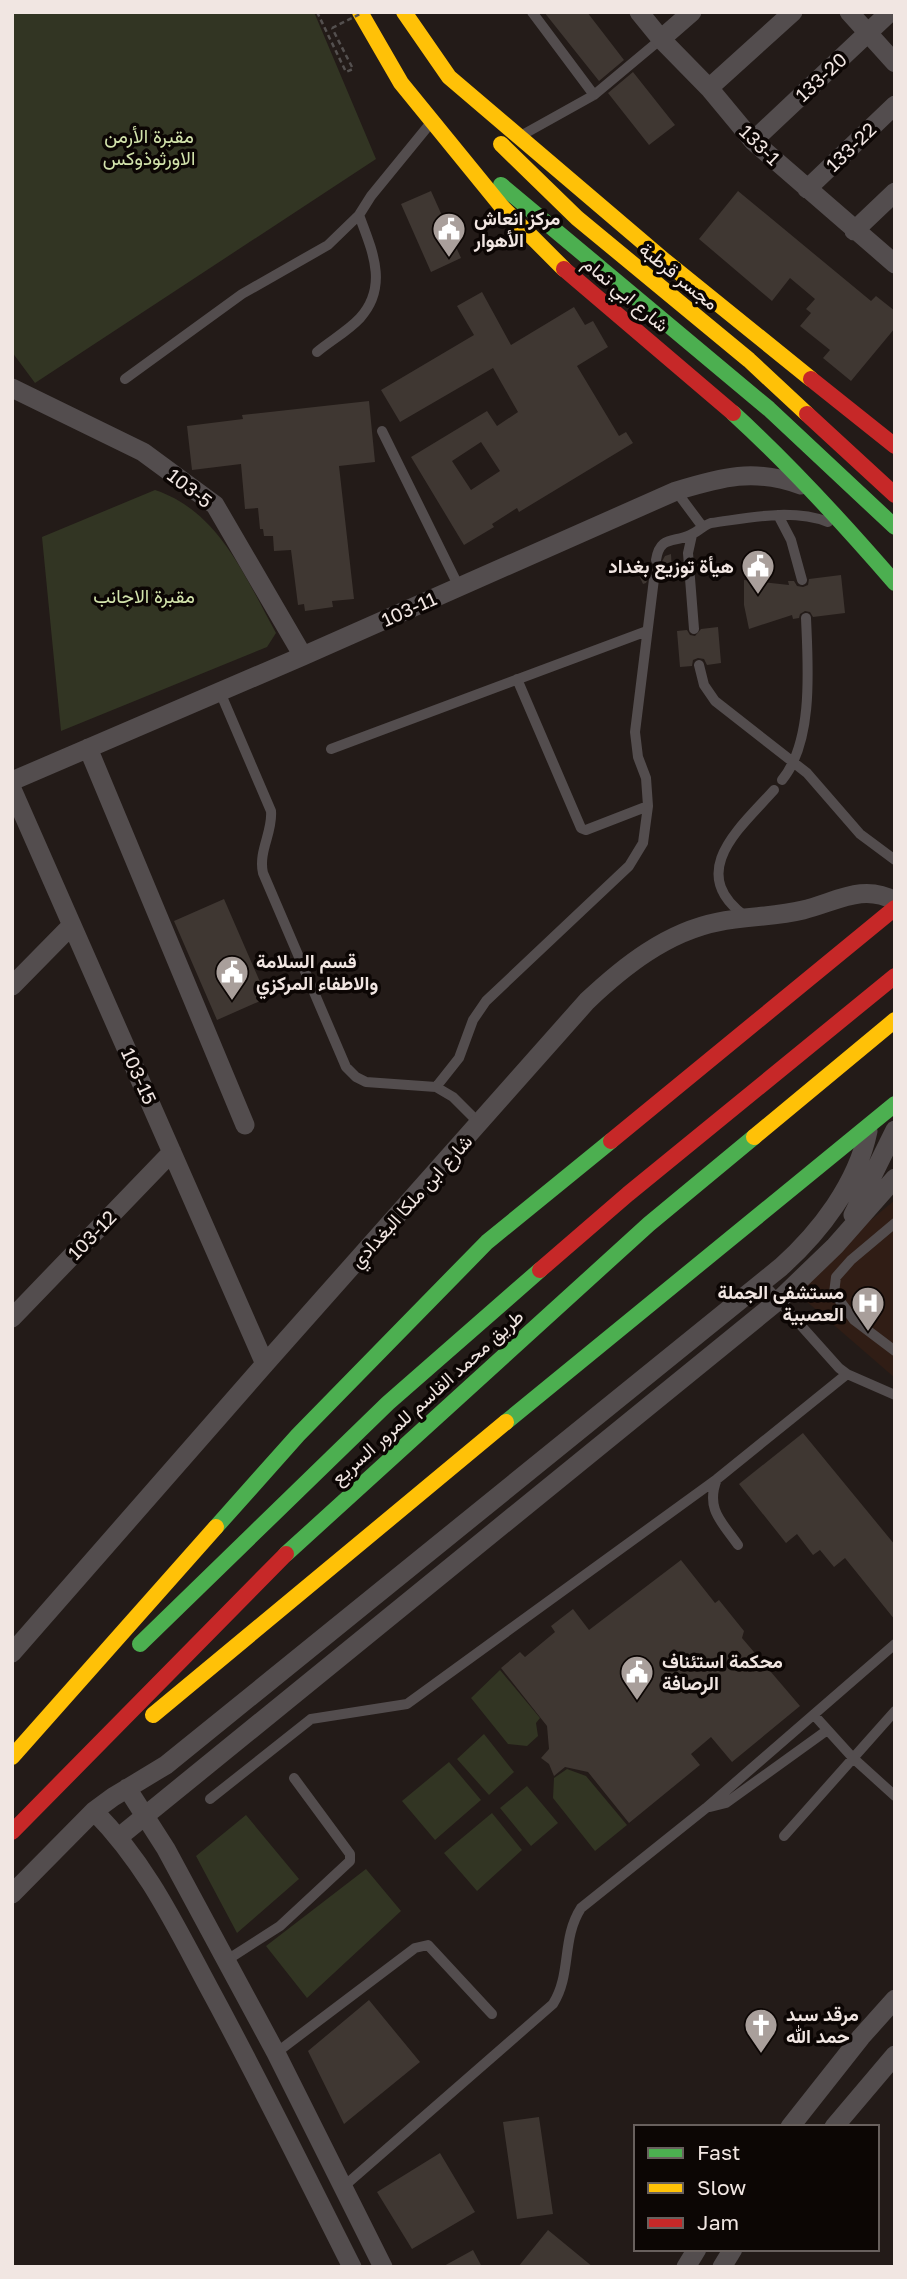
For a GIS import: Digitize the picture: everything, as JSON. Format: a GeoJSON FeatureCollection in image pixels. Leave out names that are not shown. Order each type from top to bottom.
{"type":"FeatureCollection","features":[{"type":"Feature","properties":{"kind":"main road","name":"شارع ابي تمام"},"geometry":{"type":"LineString","coordinates":[[362,12],[401,83],[481,184],[555,261],[696,380],[811,489],[895,583]]}},
{"type":"Feature","properties":{"kind":"main road"},"geometry":{"type":"LineString","coordinates":[[404,12],[449,77],[665,261],[895,446]]}},
{"type":"Feature","properties":{"kind":"main road","name":"مجسر قرطبة"},"geometry":{"type":"LineString","coordinates":[[449,77],[492,134],[550,192],[610,247],[749,360],[895,495]]}},
{"type":"Feature","properties":{"kind":"main road"},"geometry":{"type":"LineString","coordinates":[[437,128],[468,159],[540,216],[769,409],[895,527]]}},
{"type":"Feature","properties":{"kind":"main road"},"geometry":{"type":"LineString","coordinates":[[12,1757],[298,1435],[487,1242],[895,908]]}},
{"type":"Feature","properties":{"kind":"main road","name":"طريق محمد القاسم للمرور السريع"},"geometry":{"type":"LineString","coordinates":[[132,1651],[388,1403],[628,1194],[895,976]]}},
{"type":"Feature","properties":{"kind":"main road","name":"طريق محمد القاسم للمرور السريع"},"geometry":{"type":"LineString","coordinates":[[15,1829],[260,1578],[415,1434],[649,1224],[895,1020]]}},
{"type":"Feature","properties":{"kind":"main road"},"geometry":{"type":"LineString","coordinates":[[15,1829],[584,1357],[895,1104]]}},
{"type":"Feature","properties":{"kind":"main road"},"geometry":{"type":"LineString","coordinates":[[12,1764],[102,1680]]}},
{"type":"Feature","properties":{"kind":"street","name":"133-1"},"geometry":{"type":"LineString","coordinates":[[639,12],[709,88],[753,141],[895,264]]}},
{"type":"Feature","properties":{"kind":"street"},"geometry":{"type":"LineString","coordinates":[[662,39],[692,12]]}},
{"type":"Feature","properties":{"kind":"street"},"geometry":{"type":"LineString","coordinates":[[709,88],[793,12]]}},
{"type":"Feature","properties":{"kind":"street"},"geometry":{"type":"LineString","coordinates":[[849,12],[895,63]]}},
{"type":"Feature","properties":{"kind":"street","name":"133-20"},"geometry":{"type":"LineString","coordinates":[[753,141],[890,12]]}},
{"type":"Feature","properties":{"kind":"street","name":"133-22"},"geometry":{"type":"LineString","coordinates":[[807,189],[895,104]]}},
{"type":"Feature","properties":{"kind":"street"},"geometry":{"type":"LineString","coordinates":[[854,231],[895,192]]}},
{"type":"Feature","properties":{"kind":"street","name":"103-5"},"geometry":{"type":"LineString","coordinates":[[12,389],[143,452],[215,505],[303,656]]}},
{"type":"Feature","properties":{"kind":"street","name":"103-11"},"geometry":{"type":"LineString","coordinates":[[12,781],[676,491],[723,478],[750,474],[779,478],[811,489]]}},
{"type":"Feature","properties":{"kind":"street"},"geometry":{"type":"LineString","coordinates":[[88,748],[244,1125]]}},
{"type":"Feature","properties":{"kind":"street","name":"103-15"},"geometry":{"type":"LineString","coordinates":[[12,789],[265,1364]]}},
{"type":"Feature","properties":{"kind":"street","name":"شارع ابن ملكا البغدادي"},"geometry":{"type":"LineString","coordinates":[[12,1653],[587,1001],[612,977],[661,944],[688,931],[717,922],[790,913],[866,893],[882,894],[895,901]]}},
{"type":"Feature","properties":{"kind":"street"},"geometry":{"type":"LineString","coordinates":[[12,986],[72,926]]}},
{"type":"Feature","properties":{"kind":"street"},"geometry":{"type":"LineString","coordinates":[[12,1895],[94,1811],[166,1765],[795,1255],[834,1208],[860,1158],[869,1125]]}},
{"type":"Feature","properties":{"kind":"street"},"geometry":{"type":"LineString","coordinates":[[835,1246],[876,1172],[895,1130]]}},
{"type":"Feature","properties":{"kind":"street","name":"103-12"},"geometry":{"type":"LineString","coordinates":[[12,1318],[172,1152]]}},
{"type":"Feature","properties":{"kind":"street"},"geometry":{"type":"LineString","coordinates":[[119,1837],[779,1300],[835,1246],[895,1178]]}},
{"type":"Feature","properties":{"kind":"street"},"geometry":{"type":"LineString","coordinates":[[127,1788],[166,1849],[227,1960],[383,2267]]}},
{"type":"Feature","properties":{"kind":"street"},"geometry":{"type":"LineString","coordinates":[[94,1811],[119,1837],[159,1894],[251,2066],[352,2267]]}},
{"type":"Feature","properties":{"kind":"street"},"geometry":{"type":"LineString","coordinates":[[141,1866],[166,1849]]}},
{"type":"Feature","properties":{"kind":"street"},"geometry":{"type":"LineString","coordinates":[[792,2125],[861,2037],[895,1999]]}},
{"type":"Feature","properties":{"kind":"street"},"geometry":{"type":"LineString","coordinates":[[836,2125],[895,2055]]}},
{"type":"Feature","properties":{"kind":"street"},"geometry":{"type":"LineString","coordinates":[[306,2178],[331,2165]]}},
{"type":"Feature","properties":{"kind":"street"},"geometry":{"type":"LineString","coordinates":[[686,2267],[696,2251]]}},
{"type":"Feature","properties":{"kind":"street"},"geometry":{"type":"LineString","coordinates":[[722,2267],[732,2251]]}},
{"type":"Feature","properties":{"kind":"lane"},"geometry":{"type":"LineString","coordinates":[[532,12],[594,95]]}},
{"type":"Feature","properties":{"kind":"lane"},"geometry":{"type":"LineString","coordinates":[[519,137],[594,95],[662,39]]}},
{"type":"Feature","properties":{"kind":"lane"},"geometry":{"type":"LineString","coordinates":[[125,379],[242,294],[327,245],[359,215],[372,196],[437,128]]}},
{"type":"Feature","properties":{"kind":"lane"},"geometry":{"type":"LineString","coordinates":[[317,352],[360,318],[375,294],[377,278],[374,256],[359,215]]}},
{"type":"Feature","properties":{"kind":"lane"},"geometry":{"type":"LineString","coordinates":[[382,431],[459,587]]}},
{"type":"Feature","properties":{"kind":"lane"},"geometry":{"type":"LineString","coordinates":[[676,491],[702,526]]}},
{"type":"Feature","properties":{"kind":"lane"},"geometry":{"type":"LineString","coordinates":[[778,515],[791,540],[802,580]]}},
{"type":"Feature","properties":{"kind":"lane"},"geometry":{"type":"LineString","coordinates":[[656,560],[659,549],[666,542],[692,535],[710,523],[778,515],[809,516],[851,532]]}},
{"type":"Feature","properties":{"kind":"lane"},"geometry":{"type":"LineString","coordinates":[[692,535],[688,553],[694,629]]}},
{"type":"Feature","properties":{"kind":"lane"},"geometry":{"type":"LineString","coordinates":[[436,1087],[459,1058],[473,1020],[486,1001],[635,859],[643,843],[648,806],[646,778],[638,757],[635,732],[654,579]]}},
{"type":"Feature","properties":{"kind":"lane"},"geometry":{"type":"LineString","coordinates":[[782,780],[794,762],[801,736],[807,691],[806,618]]}},
{"type":"Feature","properties":{"kind":"lane"},"geometry":{"type":"LineString","coordinates":[[331,749],[647,631]]}},
{"type":"Feature","properties":{"kind":"lane"},"geometry":{"type":"LineString","coordinates":[[699,665],[704,685],[715,701],[807,773],[860,834],[895,860]]}},
{"type":"Feature","properties":{"kind":"lane"},"geometry":{"type":"LineString","coordinates":[[517,679],[581,828],[586,830],[648,806]]}},
{"type":"Feature","properties":{"kind":"lane"},"geometry":{"type":"LineString","coordinates":[[220,692],[271,811],[262,851],[263,873],[346,1067],[366,1082],[436,1087],[449,1094],[480,1124]]}},
{"type":"Feature","properties":{"kind":"lane"},"geometry":{"type":"LineString","coordinates":[[748,918],[732,905],[723,892],[718,877],[719,862],[729,841],[774,790]]}},
{"type":"Feature","properties":{"kind":"lane"},"geometry":{"type":"LineString","coordinates":[[895,1223],[850,1260],[836,1277],[834,1293],[854,1320],[895,1351]]}},
{"type":"Feature","properties":{"kind":"lane"},"geometry":{"type":"LineString","coordinates":[[762,1282],[839,1368],[895,1395]]}},
{"type":"Feature","properties":{"kind":"lane"},"geometry":{"type":"LineString","coordinates":[[210,1799],[311,1718],[407,1704],[717,1479],[848,1374]]}},
{"type":"Feature","properties":{"kind":"lane"},"geometry":{"type":"LineString","coordinates":[[717,1479],[712,1492],[714,1511],[738,1545]]}},
{"type":"Feature","properties":{"kind":"lane"},"geometry":{"type":"LineString","coordinates":[[342,2188],[553,2004],[561,1986],[569,1930],[581,1908],[706,1808],[895,1644]]}},
{"type":"Feature","properties":{"kind":"lane"},"geometry":{"type":"LineString","coordinates":[[784,1836],[895,1711]]}},
{"type":"Feature","properties":{"kind":"lane"},"geometry":{"type":"LineString","coordinates":[[814,1715],[852,1758],[895,1796]]}},
{"type":"Feature","properties":{"kind":"lane"},"geometry":{"type":"LineString","coordinates":[[706,1808],[726,1803],[826,1731]]}},
{"type":"Feature","properties":{"kind":"lane"},"geometry":{"type":"LineString","coordinates":[[227,1960],[280,1926],[350,1861],[349,1854],[294,1778]]}},
{"type":"Feature","properties":{"kind":"lane"},"geometry":{"type":"LineString","coordinates":[[276,2053],[415,1948],[428,1945],[492,2014]]}},
{"type":"Feature","properties":{"kind":"path"},"geometry":{"type":"LineString","coordinates":[[317,12],[346,72],[353,69],[332,28],[362,12]]}},
{"type":"Feature","properties":{"kind":"shaded area","name":"مستشفى الجملة العصبية"},"geometry":{"type":"Polygon","coordinates":[[[895,1200],[895,1378],[790,1287],[895,1200]]]}},
{"type":"Feature","properties":{"kind":"green space","name":"مقبرة الأرمن الاورثوذوكس"},"geometry":{"type":"Polygon","coordinates":[[[12,12],[314,12],[376,159],[35,383],[12,352],[12,12]]]}},
{"type":"Feature","properties":{"kind":"green space","name":"مقبرة الاجانب"},"geometry":{"type":"Polygon","coordinates":[[[155,490],[197,513],[213,530],[241,569],[276,633],[267,647],[61,731],[42,537],[155,490]]]}},
{"type":"Feature","properties":{"kind":"green space"},"geometry":{"type":"Polygon","coordinates":[[[500,1670],[540,1718],[536,1723],[538,1736],[527,1746],[508,1744],[471,1698],[500,1670]]]}},
{"type":"Feature","properties":{"kind":"green space"},"geometry":{"type":"Polygon","coordinates":[[[484,1734],[514,1772],[489,1795],[457,1759],[484,1734]]]}},
{"type":"Feature","properties":{"kind":"green space"},"geometry":{"type":"Polygon","coordinates":[[[449,1762],[481,1800],[435,1840],[402,1801],[449,1762]]]}},
{"type":"Feature","properties":{"kind":"green space"},"geometry":{"type":"Polygon","coordinates":[[[567,1769],[586,1776],[627,1825],[595,1851],[553,1798],[554,1778],[567,1769]]]}},
{"type":"Feature","properties":{"kind":"green space"},"geometry":{"type":"Polygon","coordinates":[[[527,1786],[558,1823],[531,1846],[500,1808],[527,1786]]]}},
{"type":"Feature","properties":{"kind":"green space"},"geometry":{"type":"Polygon","coordinates":[[[492,1813],[522,1850],[477,1891],[444,1853],[492,1813]]]}},
{"type":"Feature","properties":{"kind":"green space"},"geometry":{"type":"Polygon","coordinates":[[[246,1815],[299,1879],[237,1933],[196,1856],[246,1815]]]}},
{"type":"Feature","properties":{"kind":"green space"},"geometry":{"type":"Polygon","coordinates":[[[366,1869],[401,1911],[307,1998],[266,1946],[366,1869]]]}},
{"type":"Feature","properties":{"kind":"building"},"geometry":{"type":"Polygon","coordinates":[[[544,12],[587,12],[624,60],[599,81],[544,12]]]}},
{"type":"Feature","properties":{"kind":"building"},"geometry":{"type":"Polygon","coordinates":[[[633,72],[675,125],[649,145],[608,93],[633,72]]]}},
{"type":"Feature","properties":{"kind":"building"},"geometry":{"type":"Polygon","coordinates":[[[431,191],[461,258],[431,272],[401,204],[431,191]]]}},
{"type":"Feature","properties":{"kind":"building"},"geometry":{"type":"Polygon","coordinates":[[[738,191],[871,301],[876,296],[895,311],[895,328],[851,381],[823,358],[830,350],[800,326],[811,313],[806,309],[815,299],[790,278],[772,301],[699,239],[738,191]]]}},
{"type":"Feature","properties":{"kind":"building"},"geometry":{"type":"Polygon","coordinates":[[[482,292],[511,345],[574,307],[585,325],[593,321],[608,347],[577,366],[619,436],[626,432],[633,443],[519,512],[517,508],[492,524],[494,527],[464,545],[411,457],[487,411],[497,426],[518,412],[493,368],[400,422],[381,390],[474,335],[457,306],[482,292]],[[481,442],[452,461],[471,490],[500,471],[481,442]]]}},
{"type":"Feature","properties":{"kind":"building"},"geometry":{"type":"Polygon","coordinates":[[[369,401],[375,462],[339,466],[354,599],[332,601],[333,607],[305,611],[304,604],[298,605],[291,550],[274,551],[273,536],[264,536],[263,529],[260,529],[258,508],[245,509],[241,464],[192,470],[187,426],[243,419],[242,415],[369,401]]]}},
{"type":"Feature","properties":{"kind":"building"},"geometry":{"type":"Polygon","coordinates":[[[671,554],[672,571],[661,576],[651,572],[643,584],[636,569],[649,563],[659,567],[665,556],[671,554]]]}},
{"type":"Feature","properties":{"kind":"building"},"geometry":{"type":"Polygon","coordinates":[[[841,575],[845,613],[813,617],[810,612],[805,611],[799,618],[793,619],[792,615],[749,629],[744,605],[744,580],[789,585],[788,581],[794,581],[797,586],[803,587],[808,585],[809,579],[841,575]]]}},
{"type":"Feature","properties":{"kind":"building"},"geometry":{"type":"Polygon","coordinates":[[[718,627],[721,663],[707,665],[704,659],[698,658],[693,660],[692,666],[680,667],[677,631],[687,630],[690,635],[695,636],[701,629],[718,627]]]}},
{"type":"Feature","properties":{"kind":"building"},"geometry":{"type":"Polygon","coordinates":[[[224,899],[267,998],[217,1020],[174,921],[224,899]]]}},
{"type":"Feature","properties":{"kind":"building"},"geometry":{"type":"Polygon","coordinates":[[[803,1433],[895,1545],[895,1620],[845,1558],[834,1567],[820,1550],[813,1555],[797,1534],[786,1543],[739,1484],[803,1433]]]}},
{"type":"Feature","properties":{"kind":"building","name":"محكمة استئناف الرصافة"},"geometry":{"type":"Polygon","coordinates":[[[681,1560],[715,1603],[719,1600],[744,1631],[742,1638],[800,1706],[732,1762],[711,1737],[691,1754],[700,1765],[629,1823],[588,1772],[565,1767],[554,1776],[549,1764],[541,1758],[549,1749],[547,1726],[501,1668],[520,1652],[525,1657],[555,1632],[551,1626],[573,1609],[589,1630],[681,1560]]]}},
{"type":"Feature","properties":{"kind":"building"},"geometry":{"type":"Polygon","coordinates":[[[369,2000],[420,2062],[344,2124],[308,2051],[369,2000]]]}},
{"type":"Feature","properties":{"kind":"building"},"geometry":{"type":"Polygon","coordinates":[[[539,2117],[553,2214],[517,2219],[503,2122],[539,2117]]]}},
{"type":"Feature","properties":{"kind":"building"},"geometry":{"type":"Polygon","coordinates":[[[440,2153],[475,2212],[412,2249],[377,2192],[440,2153]]]}},
{"type":"Feature","properties":{"kind":"building"},"geometry":{"type":"Polygon","coordinates":[[[548,2230],[593,2267],[518,2267],[548,2230]]]}},
{"type":"Feature","properties":{"kind":"building"},"geometry":{"type":"Polygon","coordinates":[[[473,2250],[482,2267],[442,2267],[473,2250]]]}},
{"type":"Feature","properties":{"kind":"traffic: fast"},"geometry":{"type":"LineString","coordinates":[[501,185],[769,409],[895,527]]}},
{"type":"Feature","properties":{"kind":"traffic: fast"},"geometry":{"type":"LineString","coordinates":[[733,413],[817,496],[895,583]]}},
{"type":"Feature","properties":{"kind":"traffic: fast"},"geometry":{"type":"LineString","coordinates":[[506,1422],[895,1104]]}},
{"type":"Feature","properties":{"kind":"traffic: fast"},"geometry":{"type":"LineString","coordinates":[[286,1554],[649,1224],[754,1137]]}},
{"type":"Feature","properties":{"kind":"traffic: fast"},"geometry":{"type":"LineString","coordinates":[[216,1527],[298,1435],[487,1242],[611,1141]]}},
{"type":"Feature","properties":{"kind":"traffic: fast"},"geometry":{"type":"LineString","coordinates":[[140,1644],[388,1403],[540,1270]]}},
{"type":"Feature","properties":{"kind":"traffic: slow"},"geometry":{"type":"LineString","coordinates":[[360,12],[401,83],[502,207],[564,269]]}},
{"type":"Feature","properties":{"kind":"traffic: slow"},"geometry":{"type":"LineString","coordinates":[[404,12],[449,77],[665,261],[811,379]]}},
{"type":"Feature","properties":{"kind":"traffic: slow"},"geometry":{"type":"LineString","coordinates":[[501,144],[577,218],[749,360],[807,414]]}},
{"type":"Feature","properties":{"kind":"traffic: slow"},"geometry":{"type":"LineString","coordinates":[[754,1137],[895,1020]]}},
{"type":"Feature","properties":{"kind":"traffic: slow"},"geometry":{"type":"LineString","coordinates":[[153,1715],[506,1422]]}},
{"type":"Feature","properties":{"kind":"traffic: slow"},"geometry":{"type":"LineString","coordinates":[[12,1757],[216,1527]]}},
{"type":"Feature","properties":{"kind":"traffic: jam"},"geometry":{"type":"LineString","coordinates":[[564,269],[733,413]]}},
{"type":"Feature","properties":{"kind":"traffic: jam"},"geometry":{"type":"LineString","coordinates":[[811,379],[895,446]]}},
{"type":"Feature","properties":{"kind":"traffic: jam"},"geometry":{"type":"LineString","coordinates":[[807,414],[895,495]]}},
{"type":"Feature","properties":{"kind":"traffic: jam"},"geometry":{"type":"LineString","coordinates":[[611,1141],[895,908]]}},
{"type":"Feature","properties":{"kind":"traffic: jam"},"geometry":{"type":"LineString","coordinates":[[540,1270],[628,1194],[895,976]]}},
{"type":"Feature","properties":{"kind":"traffic: jam"},"geometry":{"type":"LineString","coordinates":[[12,1832],[286,1554]]}},
{"type":"Feature","properties":{"kind":"place","name":"مركز انعاش الأهوار"},"geometry":{"type":"Point","coordinates":[449,259]}},
{"type":"Feature","properties":{"kind":"place","name":"هيأة توزيع بغداد"},"geometry":{"type":"Point","coordinates":[758,596]}},
{"type":"Feature","properties":{"kind":"place","name":"قسم السلامة والاطفاء المركزي"},"geometry":{"type":"Point","coordinates":[232,1002]}},
{"type":"Feature","properties":{"kind":"place","name":"مستشفى الجملة العصبية"},"geometry":{"type":"Point","coordinates":[868,1333]}},
{"type":"Feature","properties":{"kind":"place","name":"محكمة استئناف الرصافة"},"geometry":{"type":"Point","coordinates":[637,1702]}},
{"type":"Feature","properties":{"kind":"place","name":"مرقد سيد حمد الله"},"geometry":{"type":"Point","coordinates":[761,2055]}}]}
